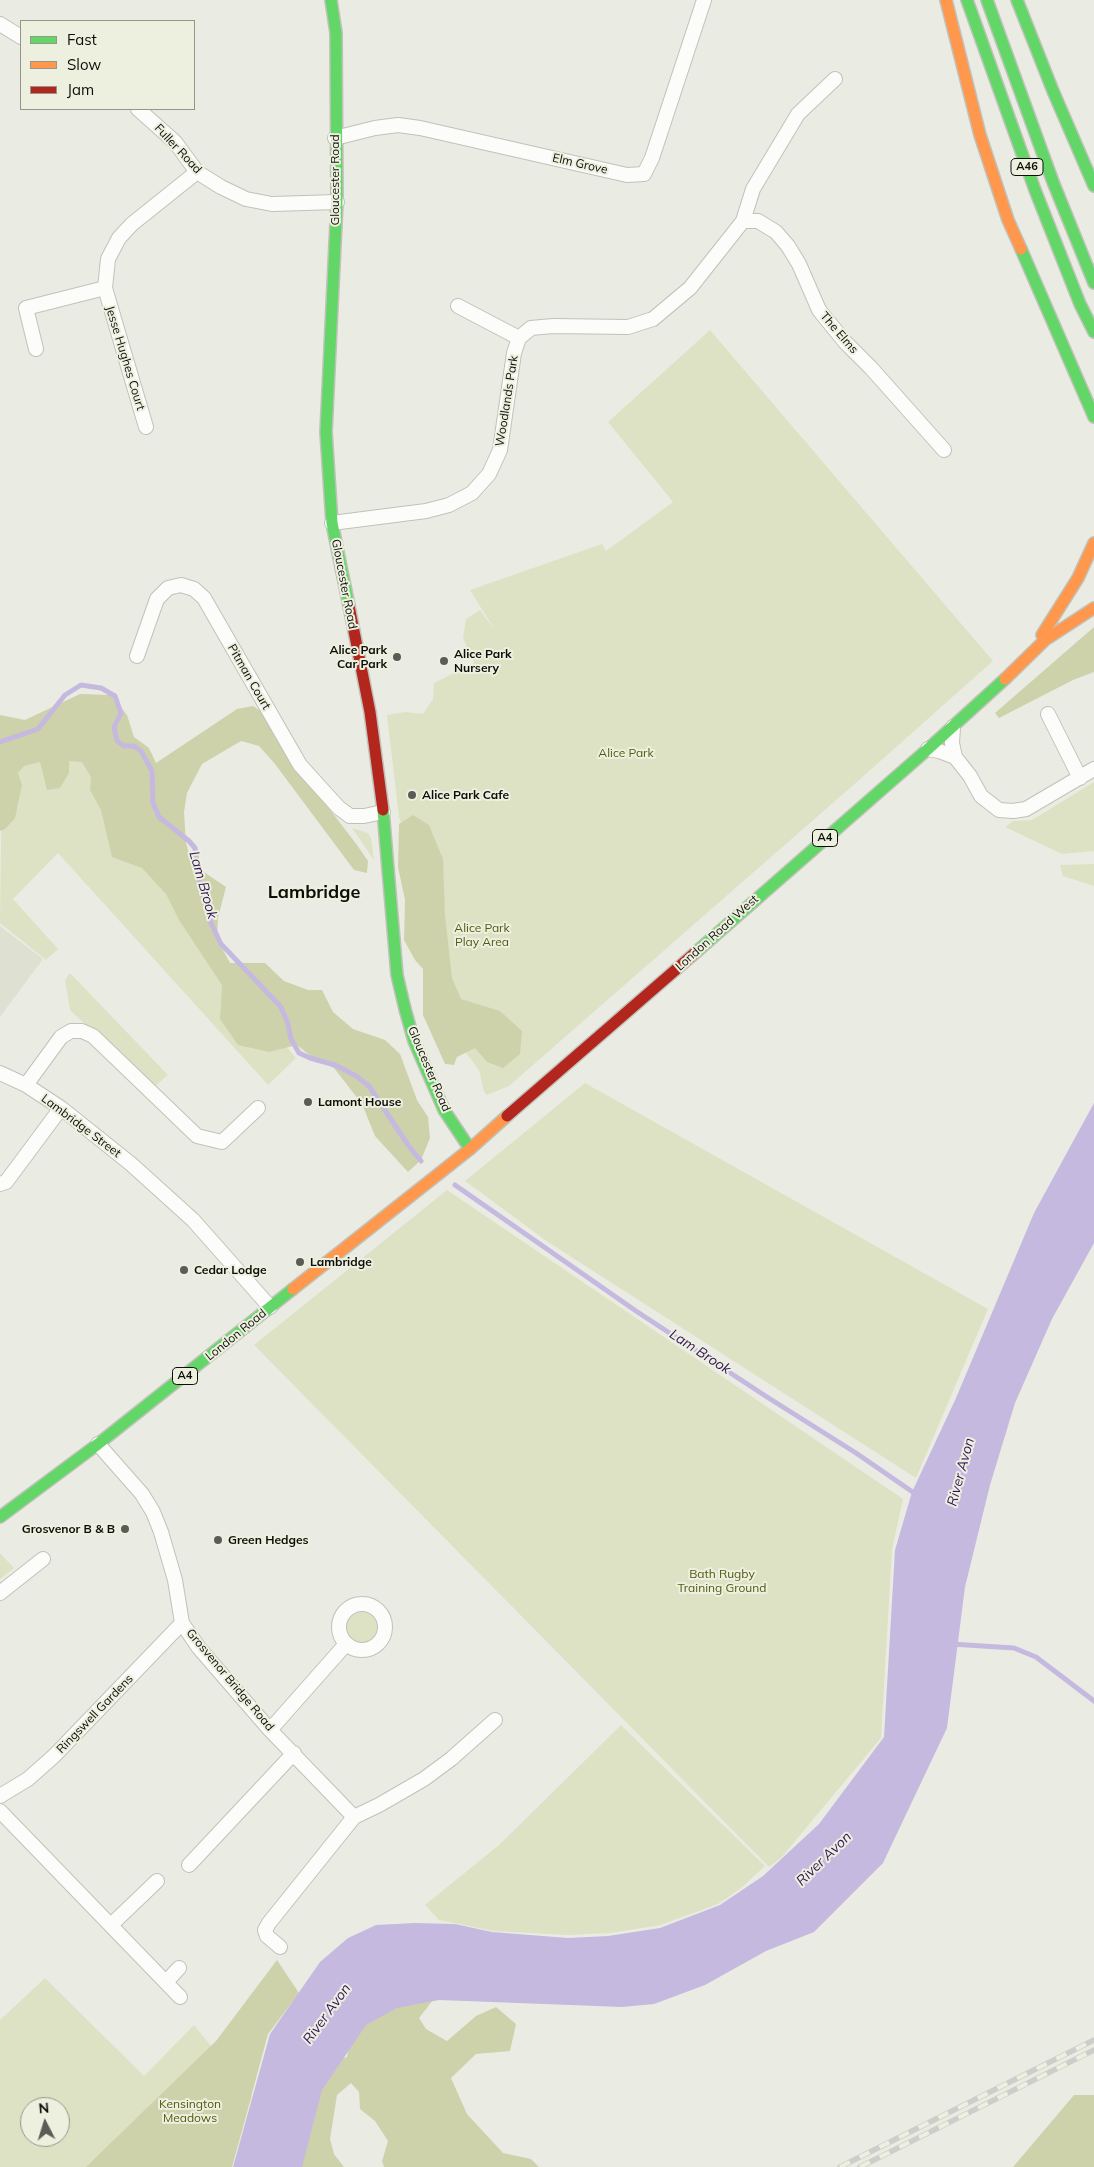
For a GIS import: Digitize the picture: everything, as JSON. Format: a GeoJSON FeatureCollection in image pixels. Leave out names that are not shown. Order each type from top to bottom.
{"type":"FeatureCollection","features":[{"type":"Feature","properties":{"kind":"main road","name":"Gloucester Road"},"geometry":{"type":"LineString","coordinates":[[331,0],[336,33],[335,138],[337,202],[326,432],[332,523],[370,712],[383,812],[397,975],[414,1041],[444,1110],[470,1149]]}},
{"type":"Feature","properties":{"kind":"main road"},"geometry":{"type":"LineString","coordinates":[[946,0],[980,135],[1008,220],[1094,417]]}},
{"type":"Feature","properties":{"kind":"main road","name":"A46"},"geometry":{"type":"LineString","coordinates":[[968,0],[1035,190],[1080,304],[1094,332]]}},
{"type":"Feature","properties":{"kind":"main road","name":"A46"},"geometry":{"type":"LineString","coordinates":[[987,0],[1053,182],[1094,282]]}},
{"type":"Feature","properties":{"kind":"main road"},"geometry":{"type":"LineString","coordinates":[[1017,0],[1053,91],[1094,186]]}},
{"type":"Feature","properties":{"kind":"main road","name":"London Road West"},"geometry":{"type":"LineString","coordinates":[[1029,654],[1078,578],[1094,543]]}},
{"type":"Feature","properties":{"kind":"main road","name":"London Road West"},"geometry":{"type":"LineString","coordinates":[[398,1206],[470,1149],[928,750],[1044,640],[1094,608]]}},
{"type":"Feature","properties":{"kind":"main road","name":"London Road"},"geometry":{"type":"LineString","coordinates":[[0,1517],[98,1444],[398,1206]]}},
{"type":"Feature","properties":{"kind":"street","name":"Elm Grove"},"geometry":{"type":"LineString","coordinates":[[335,138],[375,128],[398,125],[420,128],[627,175],[644,174],[652,158],[704,0]]}},
{"type":"Feature","properties":{"kind":"street"},"geometry":{"type":"LineString","coordinates":[[0,24],[20,36]]}},
{"type":"Feature","properties":{"kind":"street"},"geometry":{"type":"LineString","coordinates":[[743,220],[753,189],[798,114],[835,80]]}},
{"type":"Feature","properties":{"kind":"street","name":"Fuller Road"},"geometry":{"type":"LineString","coordinates":[[139,110],[175,142],[197,172],[221,187],[246,198],[272,204],[337,202]]}},
{"type":"Feature","properties":{"kind":"street","name":"Jesse Hughes Court"},"geometry":{"type":"LineString","coordinates":[[146,427],[105,288],[108,259],[119,238],[132,224],[197,172]]}},
{"type":"Feature","properties":{"kind":"street","name":"Woodlands Park"},"geometry":{"type":"LineString","coordinates":[[332,523],[426,511],[449,505],[472,493],[489,474],[500,450],[514,353],[519,338],[531,328],[553,326],[628,327],[653,319],[690,288],[743,220]]}},
{"type":"Feature","properties":{"kind":"street","name":"The Elms"},"geometry":{"type":"LineString","coordinates":[[743,220],[758,221],[776,232],[788,246],[799,264],[819,310],[845,342],[871,368],[944,450]]}},
{"type":"Feature","properties":{"kind":"street","name":"Jesse Hughes Court"},"geometry":{"type":"LineString","coordinates":[[36,349],[26,308],[105,288]]}},
{"type":"Feature","properties":{"kind":"street","name":"Woodlands Park"},"geometry":{"type":"LineString","coordinates":[[458,306],[519,338]]}},
{"type":"Feature","properties":{"kind":"street","name":"Pitman Court"},"geometry":{"type":"LineString","coordinates":[[136,656],[157,599],[168,588],[181,585],[194,589],[204,598],[300,765],[339,808],[350,816],[364,816],[383,812]]}},
{"type":"Feature","properties":{"kind":"street"},"geometry":{"type":"LineString","coordinates":[[1048,714],[1080,778]]}},
{"type":"Feature","properties":{"kind":"street"},"geometry":{"type":"LineString","coordinates":[[953,727],[952,743],[955,757],[970,776],[981,796],[999,810],[1013,811],[1026,809],[1094,768]]}},
{"type":"Feature","properties":{"kind":"street"},"geometry":{"type":"LineString","coordinates":[[928,750],[939,751],[955,757]]}},
{"type":"Feature","properties":{"kind":"street"},"geometry":{"type":"LineString","coordinates":[[26,1085],[60,1037],[71,1031],[82,1031],[93,1036],[197,1136],[222,1142],[258,1108]]}},
{"type":"Feature","properties":{"kind":"street","name":"Lambridge Street"},"geometry":{"type":"LineString","coordinates":[[0,1073],[26,1085],[61,1108],[131,1164],[193,1220],[270,1307]]}},
{"type":"Feature","properties":{"kind":"street"},"geometry":{"type":"LineString","coordinates":[[0,1184],[6,1182],[61,1108]]}},
{"type":"Feature","properties":{"kind":"street","name":"Grosvenor Bridge Road"},"geometry":{"type":"LineString","coordinates":[[98,1444],[142,1494],[153,1512],[175,1580],[182,1623],[199,1648],[270,1730],[354,1817]]}},
{"type":"Feature","properties":{"kind":"street"},"geometry":{"type":"LineString","coordinates":[[0,1593],[43,1559]]}},
{"type":"Feature","properties":{"kind":"street","name":"Ringswell Gardens"},"geometry":{"type":"LineString","coordinates":[[0,1796],[28,1779],[54,1756],[182,1623]]}},
{"type":"Feature","properties":{"kind":"street"},"geometry":{"type":"LineString","coordinates":[[270,1730],[346,1644]]}},
{"type":"Feature","properties":{"kind":"street"},"geometry":{"type":"LineString","coordinates":[[280,1947],[267,1936],[265,1930],[354,1817],[424,1779],[451,1759],[495,1720]]}},
{"type":"Feature","properties":{"kind":"street"},"geometry":{"type":"LineString","coordinates":[[189,1865],[294,1753]]}},
{"type":"Feature","properties":{"kind":"street"},"geometry":{"type":"LineString","coordinates":[[0,1811],[180,1997]]}},
{"type":"Feature","properties":{"kind":"street"},"geometry":{"type":"LineString","coordinates":[[111,1925],[156,1881]]}},
{"type":"Feature","properties":{"kind":"street"},"geometry":{"type":"LineString","coordinates":[[166,1982],[179,1968]]}},
{"type":"Feature","properties":{"kind":"shaded area"},"geometry":{"type":"Polygon","coordinates":[[[0,926],[43,959],[0,1017],[0,926]]]}},
{"type":"Feature","properties":{"kind":"green space","name":"Alice Park"},"geometry":{"type":"Polygon","coordinates":[[[710,330],[993,661],[509,1086],[487,1095],[484,1092],[479,1070],[459,1044],[427,914],[399,817],[387,715],[405,712],[423,714],[433,699],[434,683],[474,663],[463,638],[466,619],[480,610],[496,632],[470,590],[602,544],[606,551],[673,502],[608,422],[710,330]]]}},
{"type":"Feature","properties":{"kind":"green space"},"geometry":{"type":"Polygon","coordinates":[[[1094,627],[1094,672],[1073,680],[999,718],[995,713],[1094,627]]]}},
{"type":"Feature","properties":{"kind":"green space"},"geometry":{"type":"Polygon","coordinates":[[[80,694],[111,695],[127,715],[134,737],[149,748],[156,763],[237,709],[253,706],[265,714],[291,759],[368,861],[367,873],[354,870],[275,764],[259,746],[241,741],[202,764],[187,793],[184,812],[186,843],[192,864],[226,887],[218,918],[217,939],[230,963],[265,963],[284,981],[308,990],[322,990],[333,1012],[353,1029],[385,1040],[400,1054],[417,1100],[428,1117],[430,1138],[421,1160],[408,1172],[375,1136],[362,1104],[334,1068],[312,1057],[297,1045],[269,1052],[238,1045],[220,1019],[222,985],[179,920],[166,894],[142,868],[112,857],[101,810],[90,790],[91,777],[82,762],[69,761],[69,773],[60,788],[47,790],[40,762],[24,766],[18,773],[22,785],[15,818],[5,829],[0,831],[0,715],[25,720],[80,694]]]}},
{"type":"Feature","properties":{"kind":"green space"},"geometry":{"type":"Polygon","coordinates":[[[88,720],[204,950],[296,1058],[268,1085],[58,853],[13,899],[58,949],[46,960],[0,923],[2,760],[88,720]]]}},
{"type":"Feature","properties":{"kind":"green space"},"geometry":{"type":"Polygon","coordinates":[[[1094,782],[1094,851],[1062,854],[1005,827],[1013,821],[1032,820],[1094,782]]]}},
{"type":"Feature","properties":{"kind":"green space"},"geometry":{"type":"Polygon","coordinates":[[[413,815],[429,825],[443,859],[445,915],[452,978],[461,999],[500,1011],[522,1031],[520,1054],[503,1068],[487,1062],[475,1048],[457,1057],[454,1065],[445,1064],[423,1015],[423,969],[415,960],[404,940],[405,900],[398,867],[399,824],[413,815]]]}},
{"type":"Feature","properties":{"kind":"green space"},"geometry":{"type":"Polygon","coordinates":[[[352,828],[368,833],[371,838],[374,860],[352,828]]]}},
{"type":"Feature","properties":{"kind":"green space"},"geometry":{"type":"Polygon","coordinates":[[[1094,864],[1094,886],[1063,876],[1060,865],[1094,864]]]}},
{"type":"Feature","properties":{"kind":"green space"},"geometry":{"type":"Polygon","coordinates":[[[70,973],[168,1075],[153,1088],[70,1010],[65,980],[70,973]]]}},
{"type":"Feature","properties":{"kind":"green space"},"geometry":{"type":"Polygon","coordinates":[[[585,1083],[988,1309],[916,1478],[548,1242],[465,1181],[585,1083]]]}},
{"type":"Feature","properties":{"kind":"green space","name":"Bath Rugby Training Ground"},"geometry":{"type":"Polygon","coordinates":[[[447,1190],[903,1499],[892,1550],[881,1738],[781,1858],[769,1867],[254,1345],[447,1190]]]}},
{"type":"Feature","properties":{"kind":"green space"},"geometry":{"type":"Polygon","coordinates":[[[0,1553],[14,1568],[0,1579],[0,1553]]]}},
{"type":"Feature","properties":{"kind":"green space"},"geometry":{"type":"Polygon","coordinates":[[[362,1610],[374,1615],[379,1627],[374,1639],[362,1644],[350,1639],[345,1627],[350,1615],[362,1610]]]}},
{"type":"Feature","properties":{"kind":"green space"},"geometry":{"type":"Polygon","coordinates":[[[621,1725],[765,1866],[740,1889],[718,1904],[661,1925],[610,1933],[568,1935],[493,1931],[439,1920],[425,1905],[499,1845],[621,1725]]]}},
{"type":"Feature","properties":{"kind":"green space"},"geometry":{"type":"Polygon","coordinates":[[[277,1960],[299,1993],[268,2034],[232,2167],[86,2167],[216,2041],[277,1960]]]}},
{"type":"Feature","properties":{"kind":"green space","name":"Kensington Meadows"},"geometry":{"type":"Polygon","coordinates":[[[45,1978],[144,2076],[194,2025],[252,2096],[232,2167],[0,2167],[0,2020],[45,1978]]]}},
{"type":"Feature","properties":{"kind":"green space"},"geometry":{"type":"Polygon","coordinates":[[[437,1995],[419,2018],[426,2029],[447,2041],[476,2016],[496,2007],[516,2024],[510,2051],[476,2054],[451,2078],[467,2114],[503,2153],[531,2159],[539,2167],[384,2167],[382,2161],[388,2141],[375,2121],[360,2109],[359,2092],[351,2083],[337,2095],[330,2139],[334,2154],[344,2167],[290,2167],[324,2063],[347,2057],[351,2036],[378,2012],[437,1995]]]}},
{"type":"Feature","properties":{"kind":"green space"},"geometry":{"type":"Polygon","coordinates":[[[1074,2095],[1094,2095],[1094,2167],[1013,2167],[1074,2095]]]}},
{"type":"Feature","properties":{"kind":"water","name":"River Avon"},"geometry":{"type":"Polygon","coordinates":[[[1094,1103],[1094,1243],[1052,1319],[1015,1403],[990,1485],[965,1587],[947,1728],[883,1863],[814,1932],[766,1951],[705,1985],[654,2004],[622,2007],[439,2000],[397,2008],[366,2025],[322,2090],[302,2167],[233,2167],[270,2034],[320,1962],[348,1938],[376,1925],[415,1923],[455,1924],[492,1932],[568,1938],[608,1936],[660,1928],[720,1905],[763,1876],[819,1824],[884,1737],[895,1550],[912,1492],[956,1398],[1034,1213],[1094,1103]]]}},
{"type":"Feature","properties":{"kind":"waterway","name":"Lam Brook"},"geometry":{"type":"LineString","coordinates":[[0,742],[38,729],[65,695],[81,685],[101,688],[115,696],[121,713],[114,727],[117,741],[124,746],[134,746],[141,751],[152,771],[153,803],[159,817],[195,848],[200,883],[211,923],[221,944],[281,1007],[288,1024],[291,1039],[299,1053],[335,1065],[356,1076],[369,1086],[408,1145],[421,1161]]}},
{"type":"Feature","properties":{"kind":"waterway","name":"Lam Brook"},"geometry":{"type":"LineString","coordinates":[[455,1185],[636,1311],[856,1453],[917,1495]]}},
{"type":"Feature","properties":{"kind":"waterway"},"geometry":{"type":"LineString","coordinates":[[951,1644],[1014,1648],[1036,1657],[1094,1701]]}},
{"type":"Feature","properties":{"kind":"railway"},"geometry":{"type":"LineString","coordinates":[[840,2167],[1094,2040]]}},
{"type":"Feature","properties":{"kind":"railway"},"geometry":{"type":"LineString","coordinates":[[860,2167],[1094,2050]]}},
{"type":"Feature","properties":{"kind":"traffic: fast"},"geometry":{"type":"LineString","coordinates":[[331,0],[336,33],[337,202],[326,432],[332,523],[349,606]]}},
{"type":"Feature","properties":{"kind":"traffic: fast"},"geometry":{"type":"LineString","coordinates":[[967,0],[1035,190],[1080,304],[1094,332]]}},
{"type":"Feature","properties":{"kind":"traffic: fast"},"geometry":{"type":"LineString","coordinates":[[987,0],[1053,182],[1094,283]]}},
{"type":"Feature","properties":{"kind":"traffic: fast"},"geometry":{"type":"LineString","coordinates":[[1017,0],[1053,91],[1094,186]]}},
{"type":"Feature","properties":{"kind":"traffic: fast"},"geometry":{"type":"LineString","coordinates":[[1021,249],[1094,417]]}},
{"type":"Feature","properties":{"kind":"traffic: fast"},"geometry":{"type":"LineString","coordinates":[[695,953],[1005,679]]}},
{"type":"Feature","properties":{"kind":"traffic: fast"},"geometry":{"type":"LineString","coordinates":[[383,810],[397,975],[405,1009],[414,1041],[444,1110],[470,1149]]}},
{"type":"Feature","properties":{"kind":"traffic: fast"},"geometry":{"type":"LineString","coordinates":[[0,1517],[98,1444],[293,1289]]}},
{"type":"Feature","properties":{"kind":"traffic: slow"},"geometry":{"type":"LineString","coordinates":[[946,0],[980,135],[1008,220],[1021,249]]}},
{"type":"Feature","properties":{"kind":"traffic: slow"},"geometry":{"type":"LineString","coordinates":[[1042,635],[1078,578],[1094,543]]}},
{"type":"Feature","properties":{"kind":"traffic: slow"},"geometry":{"type":"LineString","coordinates":[[1005,679],[1045,640],[1094,608]]}},
{"type":"Feature","properties":{"kind":"traffic: slow"},"geometry":{"type":"LineString","coordinates":[[293,1289],[470,1149],[507,1116]]}},
{"type":"Feature","properties":{"kind":"traffic: jam"},"geometry":{"type":"LineString","coordinates":[[349,606],[370,712],[383,810]]}},
{"type":"Feature","properties":{"kind":"traffic: jam"},"geometry":{"type":"LineString","coordinates":[[507,1116],[695,953]]}},
{"type":"Feature","properties":{"kind":"place","name":"Alice Park Car Park"},"geometry":{"type":"Point","coordinates":[397,657]}},
{"type":"Feature","properties":{"kind":"place","name":"Alice Park Nursery"},"geometry":{"type":"Point","coordinates":[444,661]}},
{"type":"Feature","properties":{"kind":"place","name":"Alice Park Cafe"},"geometry":{"type":"Point","coordinates":[412,795]}},
{"type":"Feature","properties":{"kind":"place","name":"Lamont House"},"geometry":{"type":"Point","coordinates":[308,1102]}},
{"type":"Feature","properties":{"kind":"place","name":"Lambridge"},"geometry":{"type":"Point","coordinates":[300,1262]}},
{"type":"Feature","properties":{"kind":"place","name":"Cedar Lodge"},"geometry":{"type":"Point","coordinates":[184,1270]}},
{"type":"Feature","properties":{"kind":"place","name":"Grosvenor B & B"},"geometry":{"type":"Point","coordinates":[125,1529]}},
{"type":"Feature","properties":{"kind":"place","name":"Green Hedges"},"geometry":{"type":"Point","coordinates":[218,1540]}},
{"type":"Feature","properties":{"kind":"district","name":"Lambridge"},"geometry":{"type":"Point","coordinates":[314,893]}},
{"type":"Feature","properties":{"kind":"park label","name":"Alice Park Play Area"},"geometry":{"type":"Point","coordinates":[482,935]}}]}
